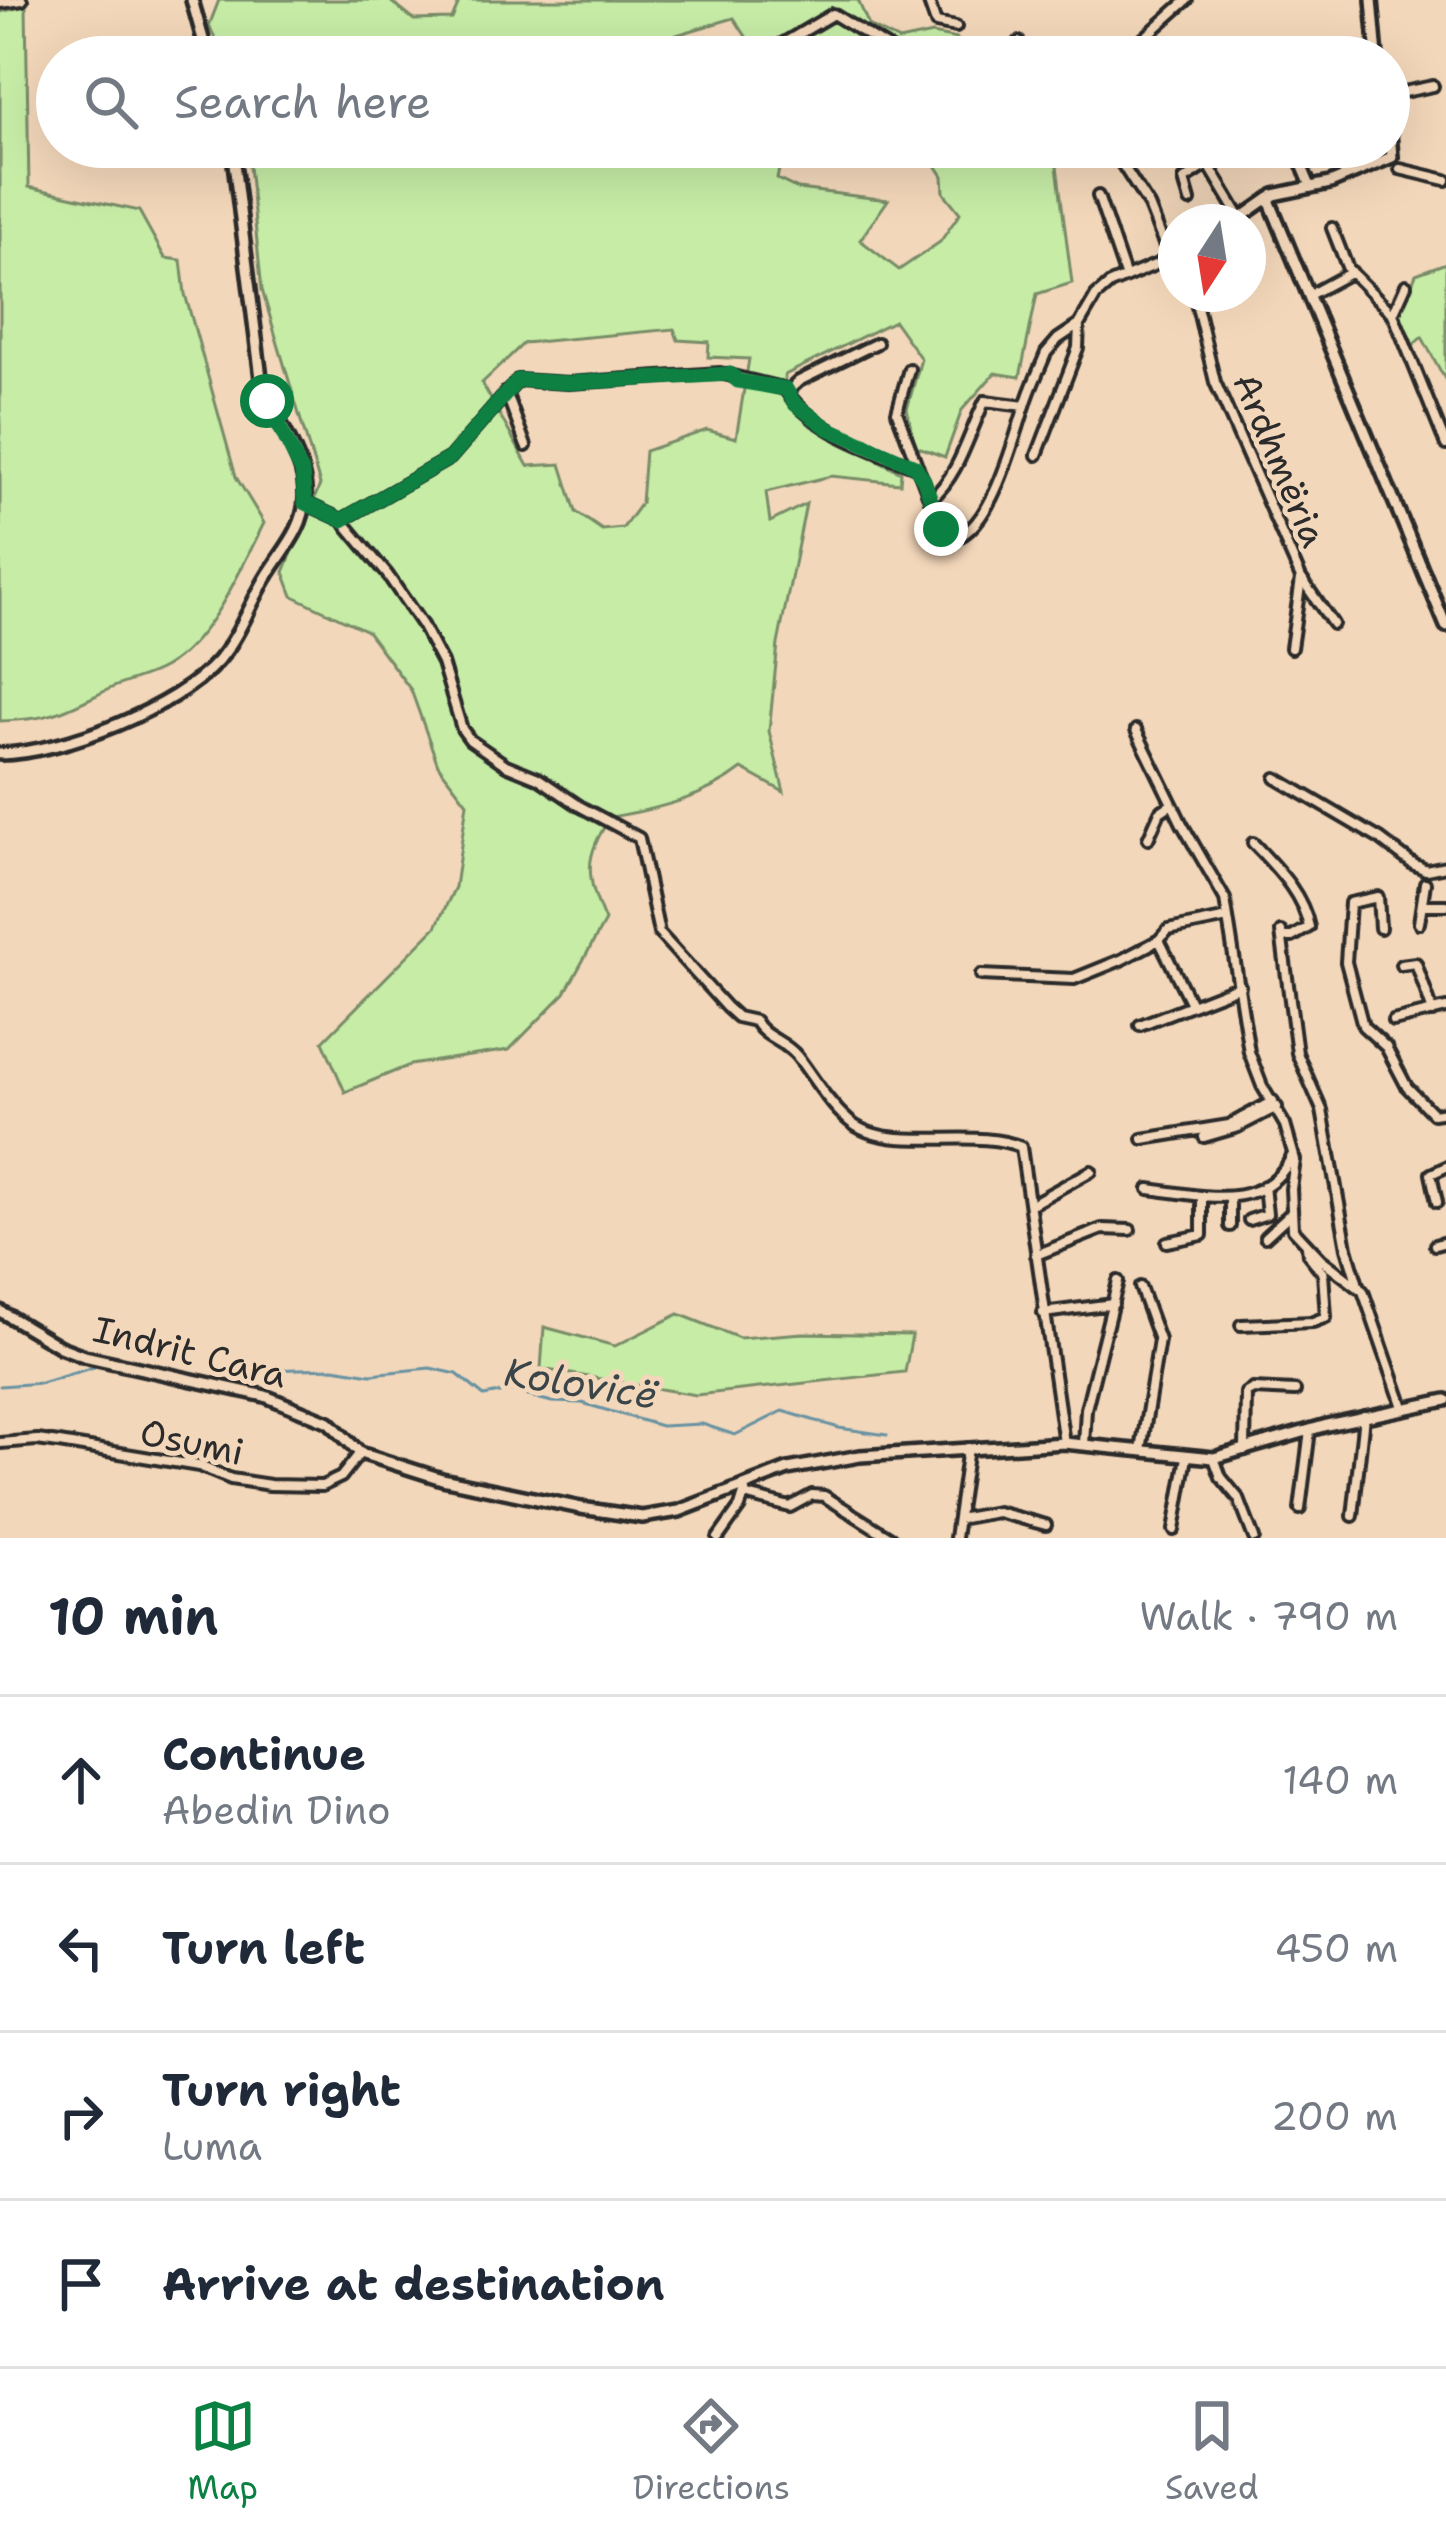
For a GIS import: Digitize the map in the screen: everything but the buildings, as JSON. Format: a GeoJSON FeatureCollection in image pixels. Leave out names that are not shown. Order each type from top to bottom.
{"type":"FeatureCollection","features":[{"type":"Feature","properties":{"kind":"street"},"geometry":{"type":"LineString","coordinates":[[0,3],[22,0]]}},
{"type":"Feature","properties":{"kind":"street"},"geometry":{"type":"LineString","coordinates":[[192,0],[202,36]]}},
{"type":"Feature","properties":{"kind":"street"},"geometry":{"type":"LineString","coordinates":[[928,0],[936,22],[956,27]]}},
{"type":"Feature","properties":{"kind":"street"},"geometry":{"type":"LineString","coordinates":[[1146,36],[1186,0]]}},
{"type":"Feature","properties":{"kind":"street"},"geometry":{"type":"LineString","coordinates":[[1372,0],[1375,36]]}},
{"type":"Feature","properties":{"kind":"street"},"geometry":{"type":"LineString","coordinates":[[795,36],[832,14],[868,36]]}},
{"type":"Feature","properties":{"kind":"street"},"geometry":{"type":"LineString","coordinates":[[1410,91],[1433,86]]}},
{"type":"Feature","properties":{"kind":"street"},"geometry":{"type":"LineString","coordinates":[[0,754],[79,741],[200,678],[228,648],[291,541],[305,503],[302,472],[267,401],[261,378],[235,168]]}},
{"type":"Feature","properties":{"kind":"street"},"geometry":{"type":"LineString","coordinates":[[1125,168],[1158,226]]}},
{"type":"Feature","properties":{"kind":"street"},"geometry":{"type":"LineString","coordinates":[[1190,201],[1184,180],[1203,168]]}},
{"type":"Feature","properties":{"kind":"street"},"geometry":{"type":"LineString","coordinates":[[1211,168],[1230,204]]}},
{"type":"Feature","properties":{"kind":"street"},"geometry":{"type":"LineString","coordinates":[[1303,168],[1311,188]]}},
{"type":"Feature","properties":{"kind":"street"},"geometry":{"type":"LineString","coordinates":[[1260,204],[1270,197],[1371,168]]}},
{"type":"Feature","properties":{"kind":"street"},"geometry":{"type":"LineString","coordinates":[[1400,169],[1446,180]]}},
{"type":"Feature","properties":{"kind":"street"},"geometry":{"type":"LineString","coordinates":[[1098,196],[1125,275]]}},
{"type":"Feature","properties":{"kind":"street"},"geometry":{"type":"LineString","coordinates":[[1270,197],[1446,626]]}},
{"type":"Feature","properties":{"kind":"street"},"geometry":{"type":"LineString","coordinates":[[1332,228],[1352,272],[1393,314],[1446,445]]}},
{"type":"Feature","properties":{"kind":"street"},"geometry":{"type":"LineString","coordinates":[[909,368],[897,412],[946,540],[963,536],[998,488],[1046,353],[1079,325],[1096,296],[1125,275],[1158,263]]}},
{"type":"Feature","properties":{"kind":"street"},"geometry":{"type":"LineString","coordinates":[[1311,294],[1352,272]]}},
{"type":"Feature","properties":{"kind":"street"},"geometry":{"type":"LineString","coordinates":[[1393,314],[1406,285]]}},
{"type":"Feature","properties":{"kind":"street","name":"Ardhmëria"},"geometry":{"type":"LineString","coordinates":[[1198,312],[1215,382],[1301,578],[1333,624]]}},
{"type":"Feature","properties":{"kind":"street"},"geometry":{"type":"LineString","coordinates":[[1037,455],[1078,348],[1079,325]]}},
{"type":"Feature","properties":{"kind":"street"},"geometry":{"type":"LineString","coordinates":[[342,520],[450,458],[518,380],[568,383],[720,374],[786,389],[878,343]]}},
{"type":"Feature","properties":{"kind":"street"},"geometry":{"type":"LineString","coordinates":[[786,389],[795,404],[828,428],[915,466]]}},
{"type":"Feature","properties":{"kind":"street"},"geometry":{"type":"LineString","coordinates":[[506,390],[526,446]]}},
{"type":"Feature","properties":{"kind":"street"},"geometry":{"type":"LineString","coordinates":[[931,499],[951,475],[985,401],[1025,406]]}},
{"type":"Feature","properties":{"kind":"street"},"geometry":{"type":"LineString","coordinates":[[305,503],[342,520],[387,574],[442,664],[462,730],[470,740],[639,838],[659,933],[726,1007],[784,1042],[851,1124],[894,1137],[1019,1145],[1064,1443]]}},
{"type":"Feature","properties":{"kind":"street","name":"Ardhmëria"},"geometry":{"type":"LineString","coordinates":[[1291,648],[1301,578]]}},
{"type":"Feature","properties":{"kind":"street"},"geometry":{"type":"LineString","coordinates":[[1136,730],[1219,885],[1249,1052],[1293,1154],[1293,1228],[1358,1287]]}},
{"type":"Feature","properties":{"kind":"street"},"geometry":{"type":"LineString","coordinates":[[1276,778],[1379,838],[1413,864],[1426,870],[1446,866]]}},
{"type":"Feature","properties":{"kind":"street"},"geometry":{"type":"LineString","coordinates":[[1148,839],[1160,812],[1172,804]]}},
{"type":"Feature","properties":{"kind":"street"},"geometry":{"type":"LineString","coordinates":[[1253,843],[1289,883],[1308,920],[1309,927],[1303,932],[1281,935],[1297,1053],[1328,1133],[1358,1287],[1373,1314],[1403,1408]]}},
{"type":"Feature","properties":{"kind":"street"},"geometry":{"type":"LineString","coordinates":[[1419,923],[1425,883]]}},
{"type":"Feature","properties":{"kind":"street"},"geometry":{"type":"LineString","coordinates":[[1380,928],[1378,897],[1350,903],[1346,962],[1364,1026],[1386,1048],[1407,1088],[1433,1114],[1446,1112]]}},
{"type":"Feature","properties":{"kind":"street"},"geometry":{"type":"LineString","coordinates":[[1423,905],[1446,905]]}},
{"type":"Feature","properties":{"kind":"street"},"geometry":{"type":"LineString","coordinates":[[981,976],[1074,979],[1159,940],[1168,930],[1228,918]]}},
{"type":"Feature","properties":{"kind":"street"},"geometry":{"type":"LineString","coordinates":[[1159,940],[1191,1004]]}},
{"type":"Feature","properties":{"kind":"street"},"geometry":{"type":"LineString","coordinates":[[1401,965],[1416,963],[1433,1012]]}},
{"type":"Feature","properties":{"kind":"street"},"geometry":{"type":"LineString","coordinates":[[1140,1025],[1240,986]]}},
{"type":"Feature","properties":{"kind":"street"},"geometry":{"type":"LineString","coordinates":[[1393,1022],[1446,1008]]}},
{"type":"Feature","properties":{"kind":"street"},"geometry":{"type":"LineString","coordinates":[[1204,1137],[1238,1127],[1275,1104]]}},
{"type":"Feature","properties":{"kind":"street"},"geometry":{"type":"LineString","coordinates":[[1143,1139],[1229,1125],[1275,1104]]}},
{"type":"Feature","properties":{"kind":"street"},"geometry":{"type":"LineString","coordinates":[[1149,1189],[1230,1198],[1264,1186],[1287,1167],[1293,1154]]}},
{"type":"Feature","properties":{"kind":"street"},"geometry":{"type":"LineString","coordinates":[[1436,1202],[1430,1174],[1446,1167]]}},
{"type":"Feature","properties":{"kind":"street"},"geometry":{"type":"LineString","coordinates":[[1030,1205],[1091,1172]]}},
{"type":"Feature","properties":{"kind":"street"},"geometry":{"type":"LineString","coordinates":[[1249,1220],[1267,1214],[1264,1186]]}},
{"type":"Feature","properties":{"kind":"street"},"geometry":{"type":"LineString","coordinates":[[1167,1243],[1202,1235],[1202,1196]]}},
{"type":"Feature","properties":{"kind":"street"},"geometry":{"type":"LineString","coordinates":[[1230,1198],[1230,1226]]}},
{"type":"Feature","properties":{"kind":"street"},"geometry":{"type":"LineString","coordinates":[[1264,1237],[1292,1213]]}},
{"type":"Feature","properties":{"kind":"street"},"geometry":{"type":"LineString","coordinates":[[1036,1255],[1102,1229],[1130,1230]]}},
{"type":"Feature","properties":{"kind":"street"},"geometry":{"type":"LineString","coordinates":[[1435,1245],[1446,1242]]}},
{"type":"Feature","properties":{"kind":"street"},"geometry":{"type":"LineString","coordinates":[[1241,1325],[1312,1322],[1326,1317],[1324,1273],[1306,1244]]}},
{"type":"Feature","properties":{"kind":"street"},"geometry":{"type":"LineString","coordinates":[[1084,1445],[1086,1409],[1118,1281]]}},
{"type":"Feature","properties":{"kind":"street"},"geometry":{"type":"LineString","coordinates":[[1140,1287],[1159,1340],[1141,1450]]}},
{"type":"Feature","properties":{"kind":"street"},"geometry":{"type":"LineString","coordinates":[[1042,1313],[1112,1304]]}},
{"type":"Feature","properties":{"kind":"street","name":"Indrit Cara"},"geometry":{"type":"LineString","coordinates":[[0,1311],[60,1347],[85,1356],[265,1396],[311,1412],[342,1432],[361,1453]]}},
{"type":"Feature","properties":{"kind":"street"},"geometry":{"type":"LineString","coordinates":[[1245,1450],[1246,1393],[1252,1389],[1295,1391]]}},
{"type":"Feature","properties":{"kind":"street"},"geometry":{"type":"LineString","coordinates":[[361,1453],[465,1485],[642,1516],[679,1511],[788,1469],[836,1459],[1064,1443],[1214,1458],[1364,1416],[1446,1400]]}},
{"type":"Feature","properties":{"kind":"street"},"geometry":{"type":"LineString","coordinates":[[1353,1516],[1364,1416]]}},
{"type":"Feature","properties":{"kind":"street"},"geometry":{"type":"LineString","coordinates":[[1300,1509],[1310,1430]]}},
{"type":"Feature","properties":{"kind":"street","name":"Osumi"},"geometry":{"type":"LineString","coordinates":[[0,1443],[59,1443],[199,1466],[231,1479],[270,1485],[322,1486],[341,1477],[361,1453]]}},
{"type":"Feature","properties":{"kind":"street"},"geometry":{"type":"LineString","coordinates":[[955,1538],[968,1448]]}},
{"type":"Feature","properties":{"kind":"street"},"geometry":{"type":"LineString","coordinates":[[1174,1530],[1187,1456]]}},
{"type":"Feature","properties":{"kind":"street"},"geometry":{"type":"LineString","coordinates":[[1214,1458],[1221,1478],[1239,1499],[1254,1538]]}},
{"type":"Feature","properties":{"kind":"street"},"geometry":{"type":"LineString","coordinates":[[746,1489],[790,1507],[812,1495],[824,1496],[891,1538]]}},
{"type":"Feature","properties":{"kind":"street"},"geometry":{"type":"LineString","coordinates":[[718,1538],[746,1489]]}},
{"type":"Feature","properties":{"kind":"street"},"geometry":{"type":"LineString","coordinates":[[958,1519],[997,1512],[1046,1525]]}},
{"type":"Feature","properties":{"kind":"green space"},"geometry":{"type":"Polygon","coordinates":[[[219,0],[389,0],[414,20],[452,19],[460,0],[858,0],[869,26],[889,36],[746,36],[734,18],[676,36],[214,36],[209,26],[219,0]]]}},
{"type":"Feature","properties":{"kind":"green space"},"geometry":{"type":"Polygon","coordinates":[[[26,6],[29,187],[139,211],[165,258],[181,260],[185,294],[236,477],[264,523],[223,602],[182,655],[158,671],[65,710],[0,721],[0,12],[26,6]]]}},
{"type":"Feature","properties":{"kind":"green space"},"geometry":{"type":"Polygon","coordinates":[[[249,168],[779,168],[777,179],[798,189],[888,200],[860,240],[899,270],[940,242],[960,213],[944,193],[938,168],[1057,168],[1072,283],[1037,294],[1020,377],[995,373],[962,410],[945,457],[915,446],[907,409],[921,359],[894,321],[785,375],[784,397],[811,426],[901,472],[900,483],[831,476],[766,492],[770,522],[806,504],[778,644],[769,731],[784,792],[742,769],[696,795],[611,817],[590,867],[605,921],[565,993],[509,1050],[410,1065],[345,1092],[323,1041],[436,927],[455,887],[467,803],[438,765],[411,690],[367,631],[293,596],[284,572],[320,485],[262,290],[249,168]],[[674,329],[524,343],[482,383],[528,466],[561,464],[576,512],[602,530],[623,528],[641,503],[645,451],[707,430],[736,438],[749,359],[708,357],[709,342],[678,340],[674,329]]]}},
{"type":"Feature","properties":{"kind":"green space"},"geometry":{"type":"Polygon","coordinates":[[[1446,263],[1446,381],[1422,337],[1413,345],[1400,314],[1416,274],[1446,263]]]}},
{"type":"Feature","properties":{"kind":"green space"},"geometry":{"type":"Polygon","coordinates":[[[679,1314],[739,1338],[803,1333],[912,1335],[905,1372],[696,1395],[541,1369],[544,1327],[615,1346],[679,1314]]]}},
{"type":"Feature","properties":{"kind":"waterway","name":"Kolovicë"},"geometry":{"type":"LineString","coordinates":[[0,1386],[41,1383],[94,1367]]}},
{"type":"Feature","properties":{"kind":"waterway","name":"Kolovicë"},"geometry":{"type":"LineString","coordinates":[[264,1370],[334,1368],[371,1374],[430,1368],[457,1374],[484,1396],[510,1391],[552,1402],[582,1403],[661,1426],[702,1424],[735,1435],[783,1411],[839,1428],[887,1435]]}},
{"type":"Feature","properties":{"kind":"route"},"geometry":{"type":"LineString","coordinates":[[267,401],[297,458],[305,503],[342,520],[450,458],[518,380],[568,383],[730,374],[738,381],[786,389],[795,404],[828,428],[915,466],[941,529]]}}]}
